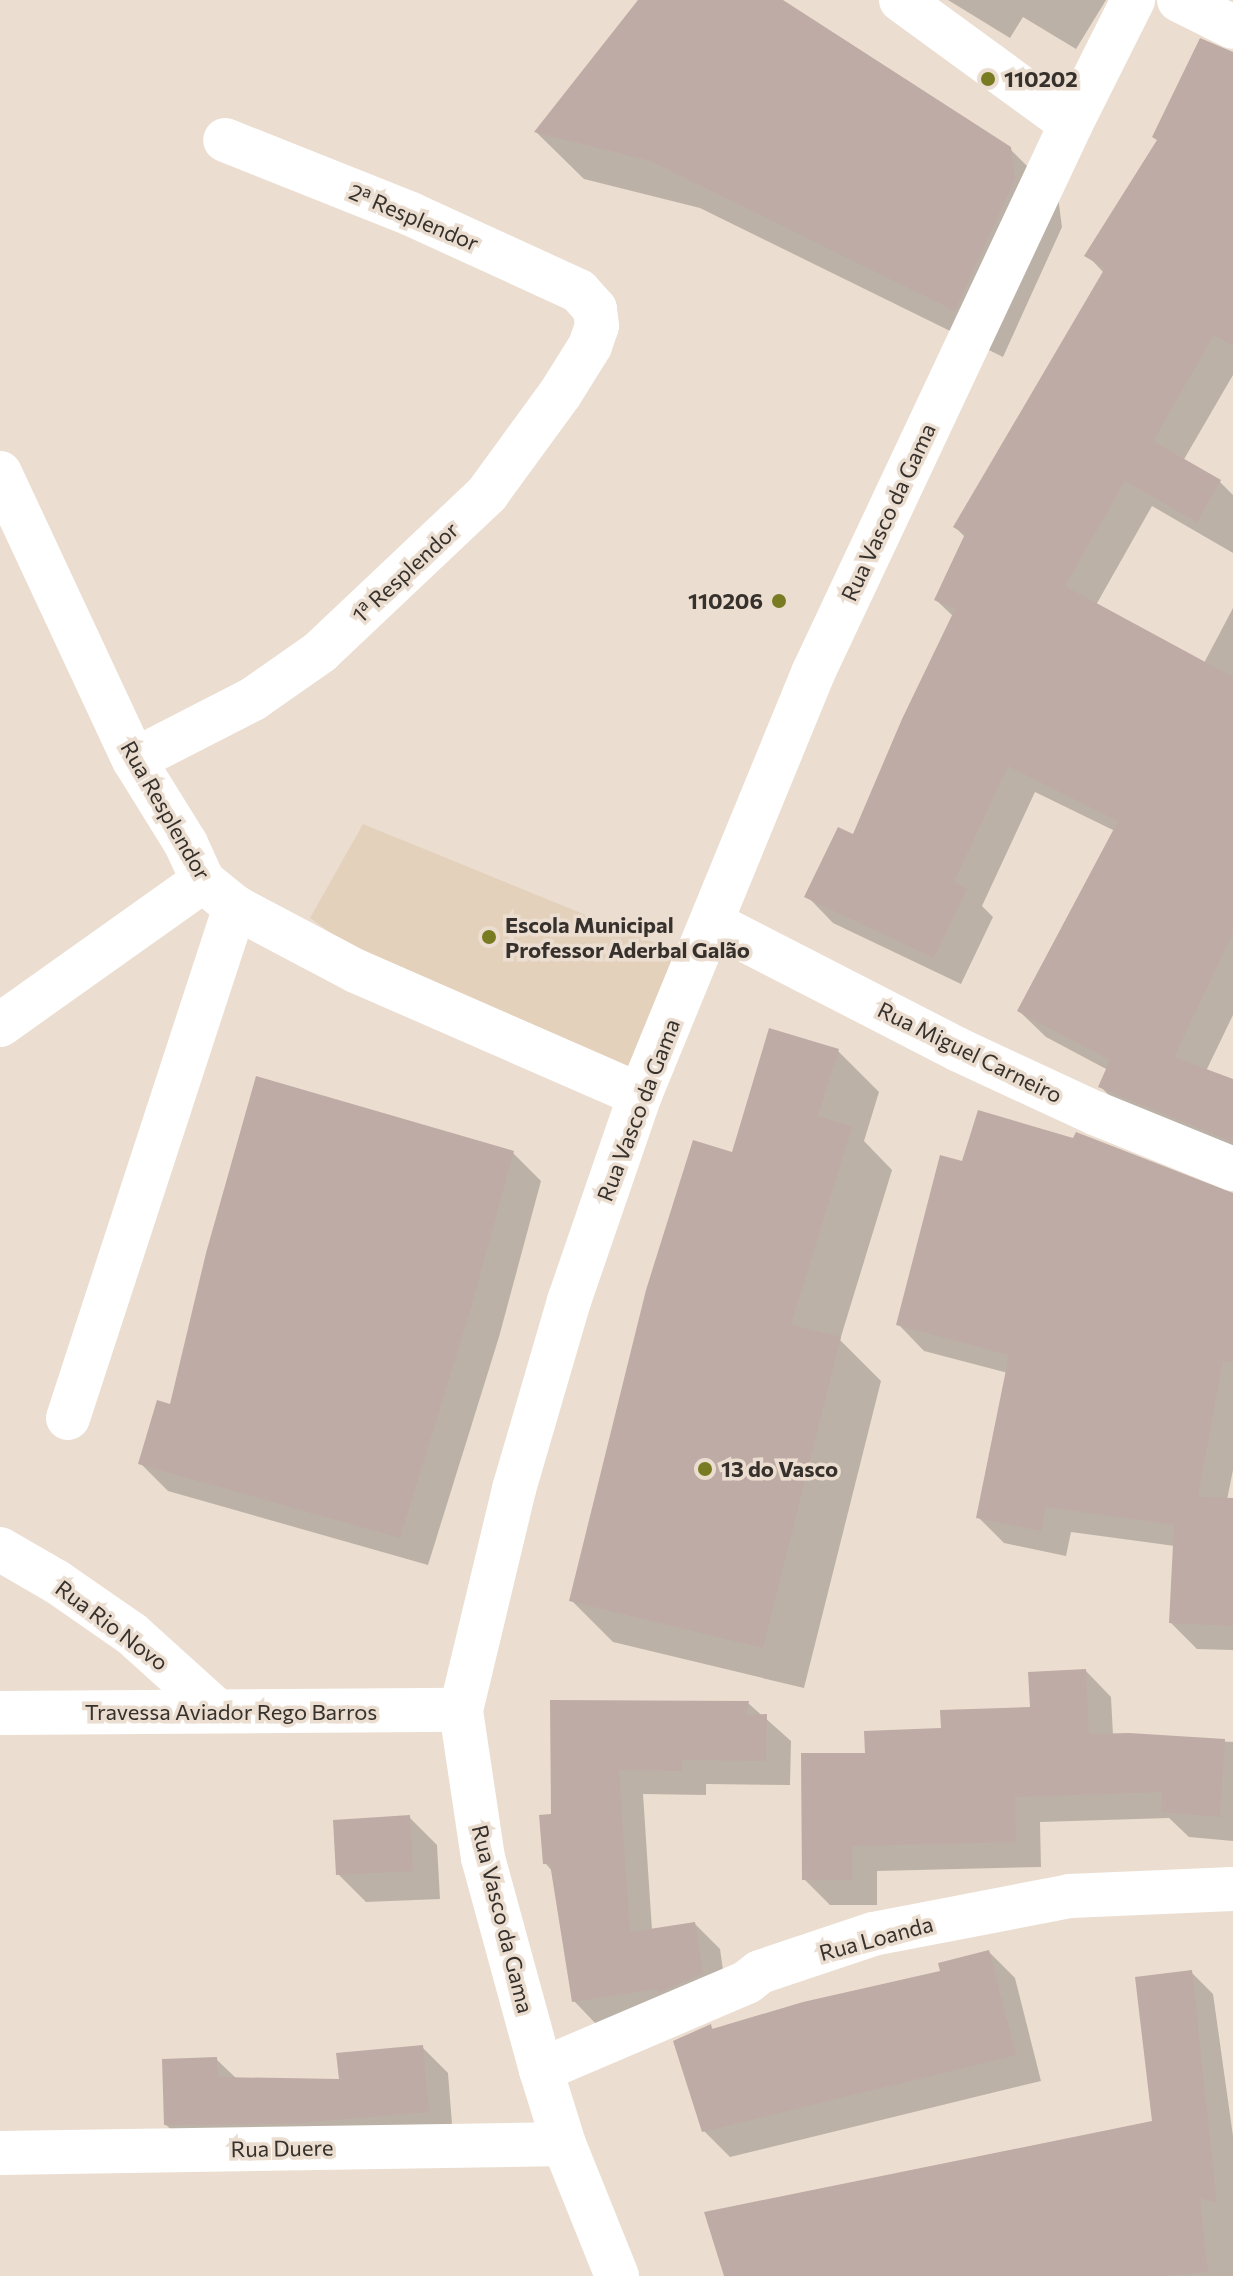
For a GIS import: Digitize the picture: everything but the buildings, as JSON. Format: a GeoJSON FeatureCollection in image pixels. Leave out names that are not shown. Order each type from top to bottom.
{"type":"FeatureCollection","features":[{"type":"Feature","properties":{"kind":"street"},"geometry":{"type":"LineString","coordinates":[[901,0],[1071,124]]}},
{"type":"Feature","properties":{"kind":"street","name":"Rua Vasco da Gama"},"geometry":{"type":"LineString","coordinates":[[617,2276],[564,2144],[541,2070],[483,1858],[461,1710],[514,1489],[569,1301],[640,1095],[813,673],[1071,124],[1133,0]]}},
{"type":"Feature","properties":{"kind":"street"},"geometry":{"type":"LineString","coordinates":[[1179,0],[1233,27]]}},
{"type":"Feature","properties":{"kind":"street","name":"2ª Resplendor"},"geometry":{"type":"LineString","coordinates":[[225,140],[411,214],[579,291],[595,309]]}},
{"type":"Feature","properties":{"kind":"street","name":"1ª Resplendor"},"geometry":{"type":"LineString","coordinates":[[134,760],[253,699],[320,652],[487,494],[590,346],[597,326],[595,309]]}},
{"type":"Feature","properties":{"kind":"street","name":"Rua Resplendor"},"geometry":{"type":"LineString","coordinates":[[0,473],[134,760],[219,894]]}},
{"type":"Feature","properties":{"kind":"street"},"geometry":{"type":"LineString","coordinates":[[0,1025],[219,894]]}},
{"type":"Feature","properties":{"kind":"street"},"geometry":{"type":"LineString","coordinates":[[219,894],[356,971],[640,1095]]}},
{"type":"Feature","properties":{"kind":"street"},"geometry":{"type":"LineString","coordinates":[[68,1418],[219,894]]}},
{"type":"Feature","properties":{"kind":"street","name":"Rua Miguel Carneiro"},"geometry":{"type":"LineString","coordinates":[[712,923],[959,1050],[1095,1113],[1233,1169]]}},
{"type":"Feature","properties":{"kind":"street","name":"Rua Rio Novo"},"geometry":{"type":"LineString","coordinates":[[0,1549],[57,1582],[132,1634],[216,1710]]}},
{"type":"Feature","properties":{"kind":"street","name":"Travessa Aviador Rego Barros"},"geometry":{"type":"LineString","coordinates":[[0,1713],[461,1710]]}},
{"type":"Feature","properties":{"kind":"street","name":"Rua Loanda"},"geometry":{"type":"LineString","coordinates":[[541,2070],[747,1982],[760,1972],[873,1934],[1070,1896],[1233,1889]]}},
{"type":"Feature","properties":{"kind":"street","name":"Rua Duere"},"geometry":{"type":"LineString","coordinates":[[0,2153],[564,2144]]}},
{"type":"Feature","properties":{"kind":"shaded area","name":"Escola Municipal Professor Aderbal Galão"},"geometry":{"type":"Polygon","coordinates":[[[363,824],[689,957],[635,1077],[371,962],[310,918],[363,824]]]}},
{"type":"Feature","properties":{"kind":"place","name":"110202"},"geometry":{"type":"Point","coordinates":[988,79]}},
{"type":"Feature","properties":{"kind":"place","name":"110206"},"geometry":{"type":"Point","coordinates":[779,601]}},
{"type":"Feature","properties":{"kind":"place","name":"Escola Municipal Professor Aderbal Galão"},"geometry":{"type":"Point","coordinates":[489,937]}},
{"type":"Feature","properties":{"kind":"place","name":"13 do Vasco"},"geometry":{"type":"Point","coordinates":[705,1469]}}]}
